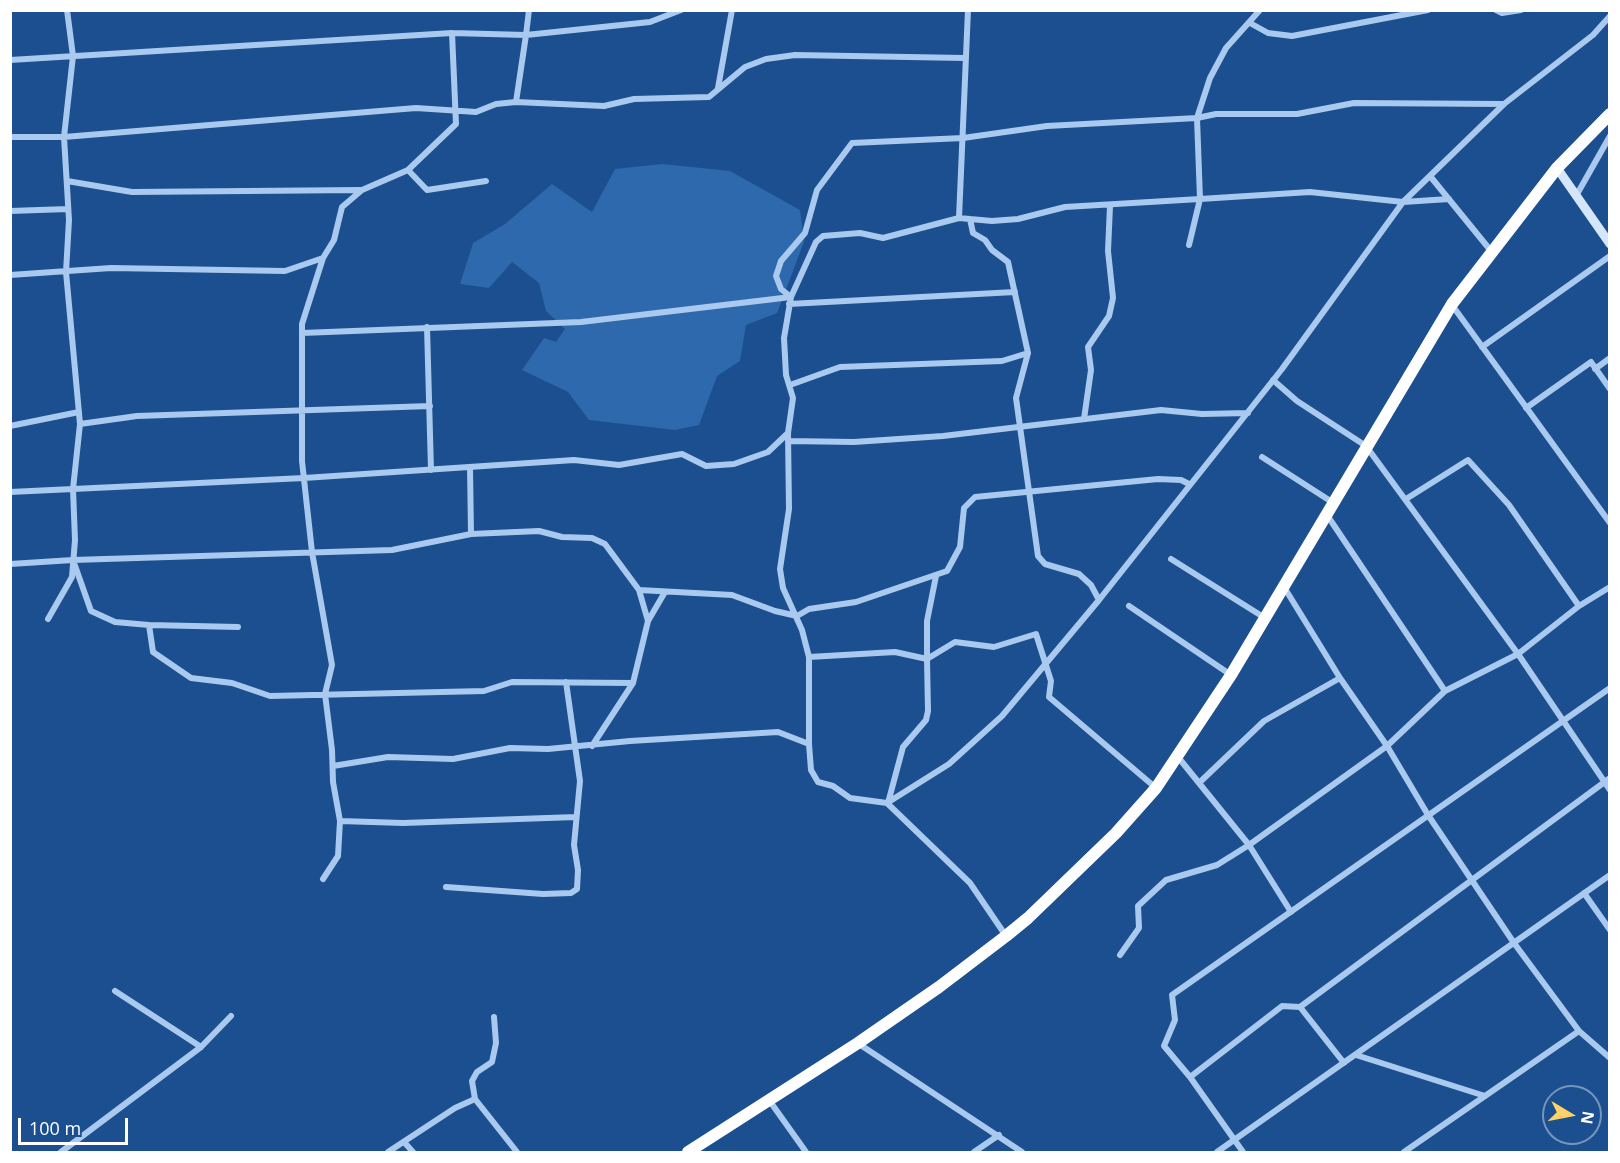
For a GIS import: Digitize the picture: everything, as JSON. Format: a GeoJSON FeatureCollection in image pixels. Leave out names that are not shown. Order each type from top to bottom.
{"type":"FeatureCollection","features":[{"type":"Feature","properties":{"kind":"highway"},"geometry":{"type":"LineString","coordinates":[[688,1152],[858,1043],[939,987],[1006,936],[1028,918],[1116,833],[1156,788],[1231,675],[1452,304],[1557,168],[1610,114]]}},
{"type":"Feature","properties":{"kind":"street"},"geometry":{"type":"LineString","coordinates":[[48,619],[72,577],[73,489],[80,424],[66,272],[68,209],[64,137],[73,56],[67,10]]}},
{"type":"Feature","properties":{"kind":"street"},"geometry":{"type":"LineString","coordinates":[[516,102],[529,10]]}},
{"type":"Feature","properties":{"kind":"street"},"geometry":{"type":"LineString","coordinates":[[10,60],[452,33],[526,35],[650,22],[681,10]]}},
{"type":"Feature","properties":{"kind":"street"},"geometry":{"type":"LineString","coordinates":[[718,89],[732,10]]}},
{"type":"Feature","properties":{"kind":"street"},"geometry":{"type":"LineString","coordinates":[[959,218],[964,58],[968,10]]}},
{"type":"Feature","properties":{"kind":"street"},"geometry":{"type":"LineString","coordinates":[[1190,245],[1200,199],[1197,118],[1210,78],[1226,48],[1260,10]]}},
{"type":"Feature","properties":{"kind":"street"},"geometry":{"type":"LineString","coordinates":[[1250,23],[1268,33],[1292,36],[1428,10]]}},
{"type":"Feature","properties":{"kind":"street"},"geometry":{"type":"LineString","coordinates":[[1496,10],[1502,13],[1521,10]]}},
{"type":"Feature","properties":{"kind":"street"},"geometry":{"type":"LineString","coordinates":[[887,803],[949,764],[1002,716],[1099,600],[1189,484],[1248,413],[1403,202],[1504,105],[1593,35],[1610,16]]}},
{"type":"Feature","properties":{"kind":"street"},"geometry":{"type":"LineString","coordinates":[[323,879],[338,856],[340,821],[325,694],[325,684],[332,665],[312,552],[304,478],[302,324],[322,258],[334,240],[342,207],[362,190],[408,170],[456,124],[452,75],[452,33]]}},
{"type":"Feature","properties":{"kind":"street"},"geometry":{"type":"LineString","coordinates":[[10,137],[64,137],[416,108],[476,112],[496,104],[516,102],[604,106],[634,99],[709,97],[744,67],[766,59],[795,55],[964,58]]}},
{"type":"Feature","properties":{"kind":"street"},"geometry":{"type":"LineString","coordinates":[[790,301],[781,289],[776,276],[781,261],[805,233],[817,190],[852,143],[963,138],[1047,126],[1197,118],[1216,114],[1297,114],[1354,103],[1504,105]]}},
{"type":"Feature","properties":{"kind":"street"},"geometry":{"type":"LineString","coordinates":[[1576,196],[1610,136]]}},
{"type":"Feature","properties":{"kind":"street"},"geometry":{"type":"LineString","coordinates":[[1557,168],[1610,244]]}},
{"type":"Feature","properties":{"kind":"street"},"geometry":{"type":"LineString","coordinates":[[408,170],[427,190],[486,181]]}},
{"type":"Feature","properties":{"kind":"street"},"geometry":{"type":"LineString","coordinates":[[1430,176],[1491,251]]}},
{"type":"Feature","properties":{"kind":"street"},"geometry":{"type":"LineString","coordinates":[[67,181],[132,192],[362,190]]}},
{"type":"Feature","properties":{"kind":"street"},"geometry":{"type":"LineString","coordinates":[[1006,936],[970,883],[887,803],[849,798],[833,786],[819,782],[811,770],[809,657],[797,616],[783,588],[780,568],[789,509],[788,437],[793,398],[786,375],[784,338],[790,301],[816,242],[823,236],[860,233],[884,238],[959,218],[1018,219],[1065,207],[1310,192],[1403,202],[1449,199]]}},
{"type":"Feature","properties":{"kind":"street"},"geometry":{"type":"LineString","coordinates":[[1084,419],[1091,370],[1088,347],[1109,316],[1113,298],[1108,251],[1110,206]]}},
{"type":"Feature","properties":{"kind":"street"},"geometry":{"type":"LineString","coordinates":[[10,211],[68,209]]}},
{"type":"Feature","properties":{"kind":"street"},"geometry":{"type":"LineString","coordinates":[[970,219],[973,233],[985,240],[992,250],[1008,262],[1028,353],[1016,398],[1038,556],[1045,564],[1078,574],[1091,585],[1099,600]]}},
{"type":"Feature","properties":{"kind":"street"},"geometry":{"type":"LineString","coordinates":[[1482,347],[1610,256]]}},
{"type":"Feature","properties":{"kind":"street"},"geometry":{"type":"LineString","coordinates":[[10,275],[111,268],[285,271],[322,258]]}},
{"type":"Feature","properties":{"kind":"street"},"geometry":{"type":"LineString","coordinates":[[303,333],[581,322],[790,301],[1015,291]]}},
{"type":"Feature","properties":{"kind":"street"},"geometry":{"type":"LineString","coordinates":[[1452,304],[1610,523]]}},
{"type":"Feature","properties":{"kind":"street"},"geometry":{"type":"LineString","coordinates":[[427,327],[430,470]]}},
{"type":"Feature","properties":{"kind":"street"},"geometry":{"type":"LineString","coordinates":[[790,385],[840,367],[1002,361],[1028,353]]}},
{"type":"Feature","properties":{"kind":"street"},"geometry":{"type":"LineString","coordinates":[[1595,369],[1610,358]]}},
{"type":"Feature","properties":{"kind":"street"},"geometry":{"type":"LineString","coordinates":[[1526,408],[1591,362],[1610,389]]}},
{"type":"Feature","properties":{"kind":"street"},"geometry":{"type":"LineString","coordinates":[[1273,380],[1297,401],[1366,446],[1518,654],[1563,721],[1607,780],[1610,790]]}},
{"type":"Feature","properties":{"kind":"street"},"geometry":{"type":"LineString","coordinates":[[80,424],[137,416],[430,406]]}},
{"type":"Feature","properties":{"kind":"street"},"geometry":{"type":"LineString","coordinates":[[10,492],[304,478],[574,460],[619,465],[682,454],[706,466],[734,464],[768,452],[788,437],[854,442],[943,436],[1161,410],[1202,414],[1248,413]]}},
{"type":"Feature","properties":{"kind":"street"},"geometry":{"type":"LineString","coordinates":[[10,426],[79,412]]}},
{"type":"Feature","properties":{"kind":"street"},"geometry":{"type":"LineString","coordinates":[[1262,457],[1332,502]]}},
{"type":"Feature","properties":{"kind":"street"},"geometry":{"type":"LineString","coordinates":[[1406,499],[1468,460],[1509,505],[1579,606]]}},
{"type":"Feature","properties":{"kind":"street"},"geometry":{"type":"LineString","coordinates":[[470,467],[471,534]]}},
{"type":"Feature","properties":{"kind":"street"},"geometry":{"type":"LineString","coordinates":[[639,590],[732,595],[775,611],[797,616],[809,609],[856,602],[947,571],[960,547],[964,508],[975,497],[1158,479],[1181,480],[1189,484]]}},
{"type":"Feature","properties":{"kind":"street"},"geometry":{"type":"LineString","coordinates":[[1326,514],[1445,691]]}},
{"type":"Feature","properties":{"kind":"street"},"geometry":{"type":"LineString","coordinates":[[10,564],[392,550],[471,534],[539,531],[562,537],[592,538],[605,544],[639,590],[648,621]]}},
{"type":"Feature","properties":{"kind":"street"},"geometry":{"type":"LineString","coordinates":[[1171,559],[1265,618]]}},
{"type":"Feature","properties":{"kind":"street"},"geometry":{"type":"LineString","coordinates":[[73,560],[91,611],[115,622],[149,626],[238,627]]}},
{"type":"Feature","properties":{"kind":"street"},"geometry":{"type":"LineString","coordinates":[[887,803],[903,747],[926,720],[928,711],[927,621],[936,576]]}},
{"type":"Feature","properties":{"kind":"street"},"geometry":{"type":"LineString","coordinates":[[1284,586],[1340,678],[1387,746],[1428,815],[1514,943],[1579,1031],[1610,1058]]}},
{"type":"Feature","properties":{"kind":"street"},"geometry":{"type":"LineString","coordinates":[[1120,955],[1139,928],[1138,906],[1166,880],[1217,865],[1249,845],[1387,746],[1445,691],[1518,654],[1579,606],[1610,587]]}},
{"type":"Feature","properties":{"kind":"street"},"geometry":{"type":"LineString","coordinates":[[592,746],[633,683],[648,621],[665,592]]}},
{"type":"Feature","properties":{"kind":"street"},"geometry":{"type":"LineString","coordinates":[[1129,606],[1231,675]]}},
{"type":"Feature","properties":{"kind":"street"},"geometry":{"type":"LineString","coordinates":[[149,626],[153,652],[191,678],[232,683],[270,696],[484,691],[512,682],[633,683]]}},
{"type":"Feature","properties":{"kind":"street"},"geometry":{"type":"LineString","coordinates":[[809,657],[895,652],[927,658],[955,642],[994,647],[1036,634],[1052,681],[1049,697],[1156,788]]}},
{"type":"Feature","properties":{"kind":"street"},"geometry":{"type":"LineString","coordinates":[[1199,783],[1264,721],[1340,678]]}},
{"type":"Feature","properties":{"kind":"street"},"geometry":{"type":"LineString","coordinates":[[446,887],[543,894],[572,892],[577,889],[578,870],[574,845],[580,782],[566,682]]}},
{"type":"Feature","properties":{"kind":"street"},"geometry":{"type":"LineString","coordinates":[[1243,1152],[1190,1077],[1164,1047],[1175,1020],[1172,995],[1610,688]]}},
{"type":"Feature","properties":{"kind":"street"},"geometry":{"type":"LineString","coordinates":[[333,766],[388,757],[453,759],[510,748],[576,747],[630,741],[778,732],[809,744]]}},
{"type":"Feature","properties":{"kind":"street"},"geometry":{"type":"LineString","coordinates":[[1178,757],[1249,845],[1291,912]]}},
{"type":"Feature","properties":{"kind":"street"},"geometry":{"type":"LineString","coordinates":[[1190,1077],[1282,1006],[1300,1007],[1607,780]]}},
{"type":"Feature","properties":{"kind":"street"},"geometry":{"type":"LineString","coordinates":[[340,821],[413,823],[576,817]]}},
{"type":"Feature","properties":{"kind":"street"},"geometry":{"type":"LineString","coordinates":[[1217,1152],[1610,875]]}},
{"type":"Feature","properties":{"kind":"street"},"geometry":{"type":"LineString","coordinates":[[1584,893],[1610,930]]}},
{"type":"Feature","properties":{"kind":"street"},"geometry":{"type":"LineString","coordinates":[[115,991],[201,1047]]}},
{"type":"Feature","properties":{"kind":"street"},"geometry":{"type":"LineString","coordinates":[[1300,1007],[1344,1063]]}},
{"type":"Feature","properties":{"kind":"street"},"geometry":{"type":"LineString","coordinates":[[61,1152],[201,1047],[231,1016]]}},
{"type":"Feature","properties":{"kind":"street"},"geometry":{"type":"LineString","coordinates":[[494,1017],[496,1043],[492,1062],[477,1072],[472,1081],[475,1099],[517,1152]]}},
{"type":"Feature","properties":{"kind":"street"},"geometry":{"type":"LineString","coordinates":[[1404,1152],[1579,1031]]}},
{"type":"Feature","properties":{"kind":"street"},"geometry":{"type":"LineString","coordinates":[[858,1043],[1022,1152]]}},
{"type":"Feature","properties":{"kind":"street"},"geometry":{"type":"LineString","coordinates":[[1356,1055],[1485,1096]]}},
{"type":"Feature","properties":{"kind":"street"},"geometry":{"type":"LineString","coordinates":[[388,1152],[455,1108],[475,1099]]}},
{"type":"Feature","properties":{"kind":"street"},"geometry":{"type":"LineString","coordinates":[[769,1100],[806,1152]]}},
{"type":"Feature","properties":{"kind":"street"},"geometry":{"type":"LineString","coordinates":[[974,1152],[999,1135]]}},
{"type":"Feature","properties":{"kind":"street"},"geometry":{"type":"LineString","coordinates":[[404,1142],[413,1152]]}},
{"type":"Feature","properties":{"kind":"shaded area"},"geometry":{"type":"Polygon","coordinates":[[[662,164],[730,171],[800,210],[804,242],[777,313],[746,325],[740,361],[717,376],[699,425],[675,430],[589,420],[568,392],[522,370],[544,338],[556,342],[565,329],[546,311],[539,283],[512,262],[489,288],[460,284],[473,243],[505,224],[552,184],[592,212],[615,169],[662,164]]]}}]}
